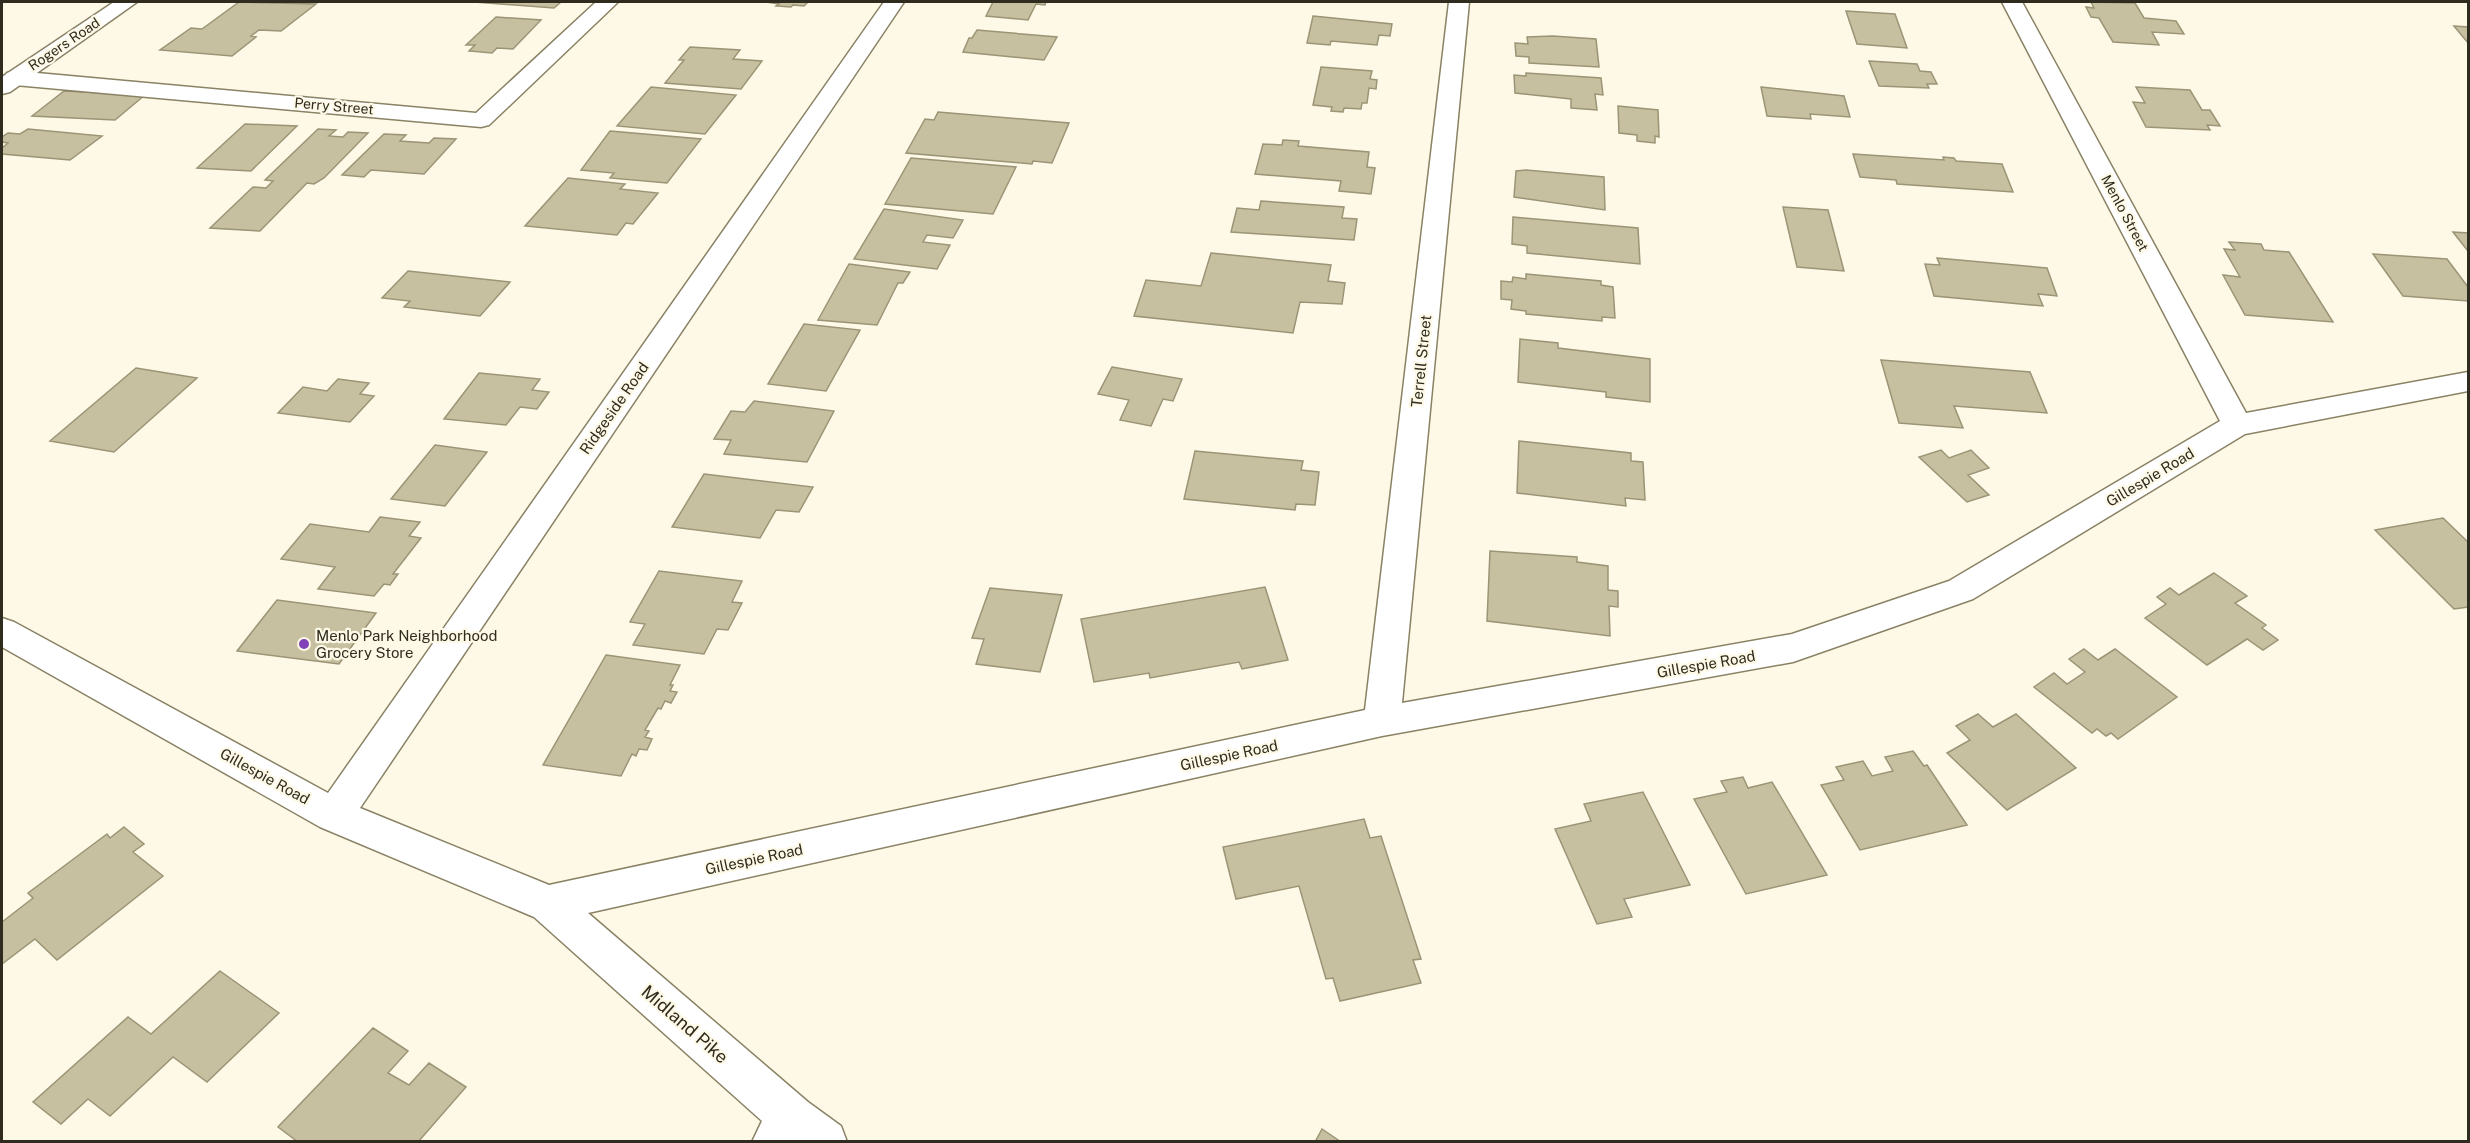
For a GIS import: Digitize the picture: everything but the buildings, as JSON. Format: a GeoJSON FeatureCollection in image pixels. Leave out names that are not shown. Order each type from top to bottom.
{"type":"FeatureCollection","features":[{"type":"Feature","properties":{"kind":"street","name":"Rogers Road"},"geometry":{"type":"LineString","coordinates":[[8,82],[127,2]]}},
{"type":"Feature","properties":{"kind":"street","name":"Perry Street"},"geometry":{"type":"LineString","coordinates":[[8,82],[481,120],[608,2]]}},
{"type":"Feature","properties":{"kind":"street","name":"Ridgeside Road"},"geometry":{"type":"LineString","coordinates":[[334,815],[894,2]]}},
{"type":"Feature","properties":{"kind":"street","name":"Terrell Street"},"geometry":{"type":"LineString","coordinates":[[1382,721],[1460,2]]}},
{"type":"Feature","properties":{"kind":"street","name":"Menlo Street"},"geometry":{"type":"LineString","coordinates":[[2012,2],[2237,425]]}},
{"type":"Feature","properties":{"kind":"street","name":"Gillespie Road"},"geometry":{"type":"LineString","coordinates":[[2,631],[334,815],[548,904],[1382,721],[1793,648],[1961,590],[2237,425],[2469,382]]}},
{"type":"Feature","properties":{"kind":"street","name":"Midland Pike"},"geometry":{"type":"LineString","coordinates":[[548,904],[797,1134]]}},
{"type":"Feature","properties":{"kind":"place","name":"Menlo Park Neighborhood Grocery Store"},"geometry":{"type":"Point","coordinates":[304,644]}}]}
